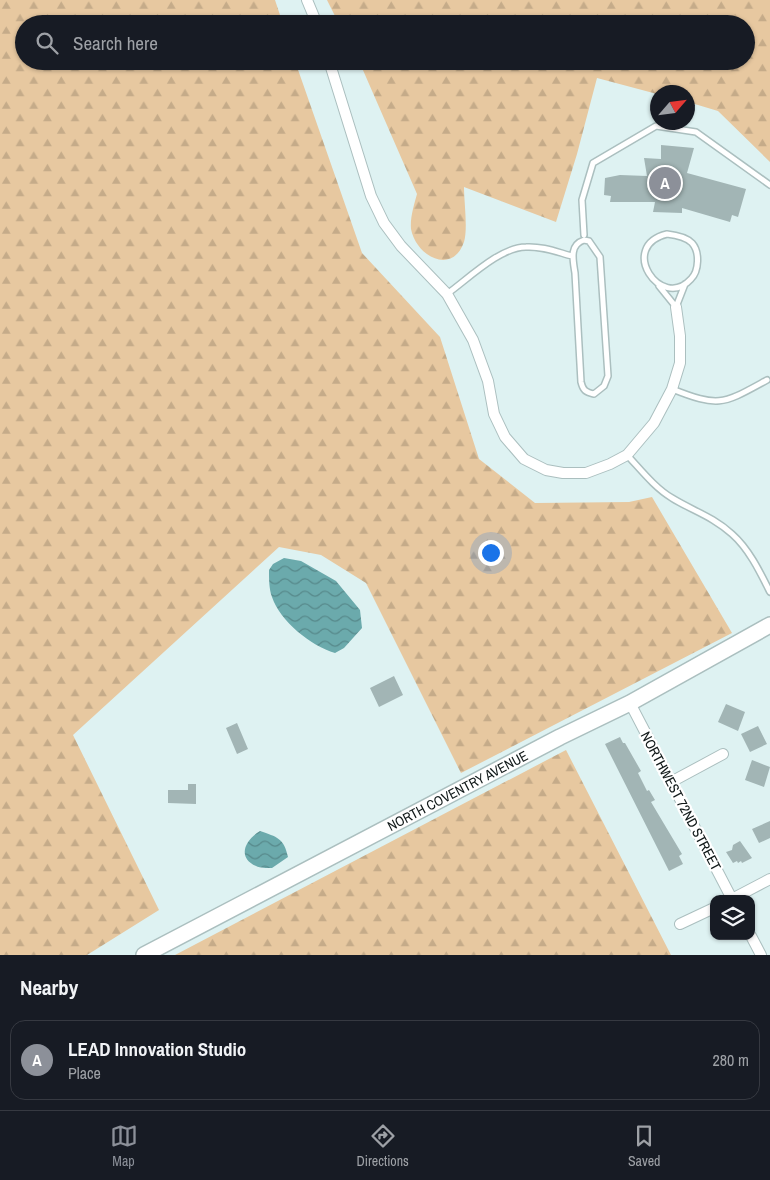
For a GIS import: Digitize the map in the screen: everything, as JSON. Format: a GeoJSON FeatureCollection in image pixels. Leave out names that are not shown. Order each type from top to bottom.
{"type":"FeatureCollection","features":[{"type":"Feature","properties":{"kind":"street"},"geometry":{"type":"LineString","coordinates":[[307,0],[313,15]]}},
{"type":"Feature","properties":{"kind":"street"},"geometry":{"type":"LineString","coordinates":[[332,70],[372,196],[384,223],[401,246],[447,294],[473,340],[488,381],[494,414],[505,437],[524,459],[546,470],[563,474],[586,473],[627,455],[654,423],[672,389],[680,363],[680,336],[676,307]]}},
{"type":"Feature","properties":{"kind":"street","name":"NORTH COVENTRY AVENUE"},"geometry":{"type":"LineString","coordinates":[[144,955],[560,736],[630,703],[770,625]]}},
{"type":"Feature","properties":{"kind":"street","name":"NORTHWEST 72ND STREET"},"geometry":{"type":"LineString","coordinates":[[630,703],[730,895]]}},
{"type":"Feature","properties":{"kind":"street"},"geometry":{"type":"LineString","coordinates":[[671,782],[723,754]]}},
{"type":"Feature","properties":{"kind":"street"},"geometry":{"type":"LineString","coordinates":[[740,895],[770,879]]}},
{"type":"Feature","properties":{"kind":"street"},"geometry":{"type":"LineString","coordinates":[[680,924],[710,910]]}},
{"type":"Feature","properties":{"kind":"street"},"geometry":{"type":"LineString","coordinates":[[753,940],[761,955]]}},
{"type":"Feature","properties":{"kind":"lane"},"geometry":{"type":"LineString","coordinates":[[584,235],[582,200],[593,163],[656,126],[696,132],[770,185]]}},
{"type":"Feature","properties":{"kind":"lane"},"geometry":{"type":"LineString","coordinates":[[659,285],[669,288],[678,287],[692,278],[696,271],[697,254],[692,243],[683,237],[667,234],[657,236],[646,249],[644,259],[646,269],[651,278],[676,307]]}},
{"type":"Feature","properties":{"kind":"lane"},"geometry":{"type":"LineString","coordinates":[[584,240],[589,241],[600,257],[608,376],[604,386],[594,394],[584,390],[581,382],[575,273],[572,256],[578,242],[584,240]]}},
{"type":"Feature","properties":{"kind":"lane"},"geometry":{"type":"LineString","coordinates":[[447,294],[506,251],[525,246],[545,248],[572,256]]}},
{"type":"Feature","properties":{"kind":"lane"},"geometry":{"type":"LineString","coordinates":[[676,307],[685,284]]}},
{"type":"Feature","properties":{"kind":"lane"},"geometry":{"type":"LineString","coordinates":[[672,389],[704,400],[720,402],[739,396],[767,380]]}},
{"type":"Feature","properties":{"kind":"lane"},"geometry":{"type":"LineString","coordinates":[[627,455],[646,476],[671,498],[707,515],[733,534],[750,556],[770,592]]}},
{"type":"Feature","properties":{"kind":"green space"},"geometry":{"type":"Polygon","coordinates":[[[0,0],[275,0],[280,15],[15,15],[15,70],[298,70],[362,253],[440,337],[479,459],[535,503],[629,502],[652,497],[732,633],[461,773],[366,583],[321,555],[279,547],[73,735],[159,910],[87,955],[0,955],[0,0]]]}},
{"type":"Feature","properties":{"kind":"green space"},"geometry":{"type":"Polygon","coordinates":[[[327,0],[770,0],[770,162],[718,111],[695,104],[695,85],[650,85],[650,92],[597,78],[577,154],[556,222],[464,187],[466,223],[464,242],[458,252],[451,258],[443,260],[427,254],[414,239],[411,220],[417,194],[363,70],[755,70],[755,15],[334,15],[327,0]]]}},
{"type":"Feature","properties":{"kind":"green space"},"geometry":{"type":"Polygon","coordinates":[[[566,750],[671,955],[175,955],[566,750]]]}},
{"type":"Feature","properties":{"kind":"water"},"geometry":{"type":"Polygon","coordinates":[[[284,558],[301,561],[336,581],[360,610],[362,628],[344,648],[335,653],[316,645],[289,623],[276,606],[269,584],[269,570],[273,564],[284,558]]]}},
{"type":"Feature","properties":{"kind":"water"},"geometry":{"type":"Polygon","coordinates":[[[260,831],[279,839],[288,857],[272,868],[258,867],[246,858],[245,848],[247,843],[260,831]]]}},
{"type":"Feature","properties":{"kind":"building"},"geometry":{"type":"Polygon","coordinates":[[[661,145],[694,148],[687,173],[746,189],[738,217],[732,215],[730,222],[682,208],[682,213],[653,212],[655,202],[610,202],[611,196],[604,195],[605,178],[620,175],[647,176],[644,158],[661,159],[661,145]]]}},
{"type":"Feature","properties":{"kind":"building"},"geometry":{"type":"Polygon","coordinates":[[[394,676],[403,695],[379,707],[370,688],[394,676]]]}},
{"type":"Feature","properties":{"kind":"building"},"geometry":{"type":"Polygon","coordinates":[[[726,704],[745,712],[738,731],[718,722],[726,704]]]}},
{"type":"Feature","properties":{"kind":"building"},"geometry":{"type":"Polygon","coordinates":[[[237,723],[248,749],[237,754],[226,728],[237,723]]]}},
{"type":"Feature","properties":{"kind":"building"},"geometry":{"type":"Polygon","coordinates":[[[758,726],[767,744],[750,752],[741,734],[758,726]]]}},
{"type":"Feature","properties":{"kind":"building"},"geometry":{"type":"Polygon","coordinates":[[[620,737],[641,771],[638,773],[647,791],[649,790],[655,800],[651,802],[682,854],[679,856],[683,864],[669,871],[605,744],[620,737]]]}},
{"type":"Feature","properties":{"kind":"building"},"geometry":{"type":"Polygon","coordinates":[[[752,760],[770,767],[764,787],[745,780],[752,760]]]}},
{"type":"Feature","properties":{"kind":"building"},"geometry":{"type":"Polygon","coordinates":[[[188,784],[196,784],[196,804],[168,803],[168,790],[188,790],[188,784]]]}},
{"type":"Feature","properties":{"kind":"building"},"geometry":{"type":"Polygon","coordinates":[[[770,821],[770,838],[759,843],[752,829],[770,821]]]}},
{"type":"Feature","properties":{"kind":"building"},"geometry":{"type":"Polygon","coordinates":[[[740,841],[752,858],[742,863],[737,861],[733,863],[726,852],[732,850],[733,845],[740,841]]]}},
{"type":"Feature","properties":{"kind":"place","name":"LEAD Innovation Studio"},"geometry":{"type":"Point","coordinates":[665,183]}}]}
